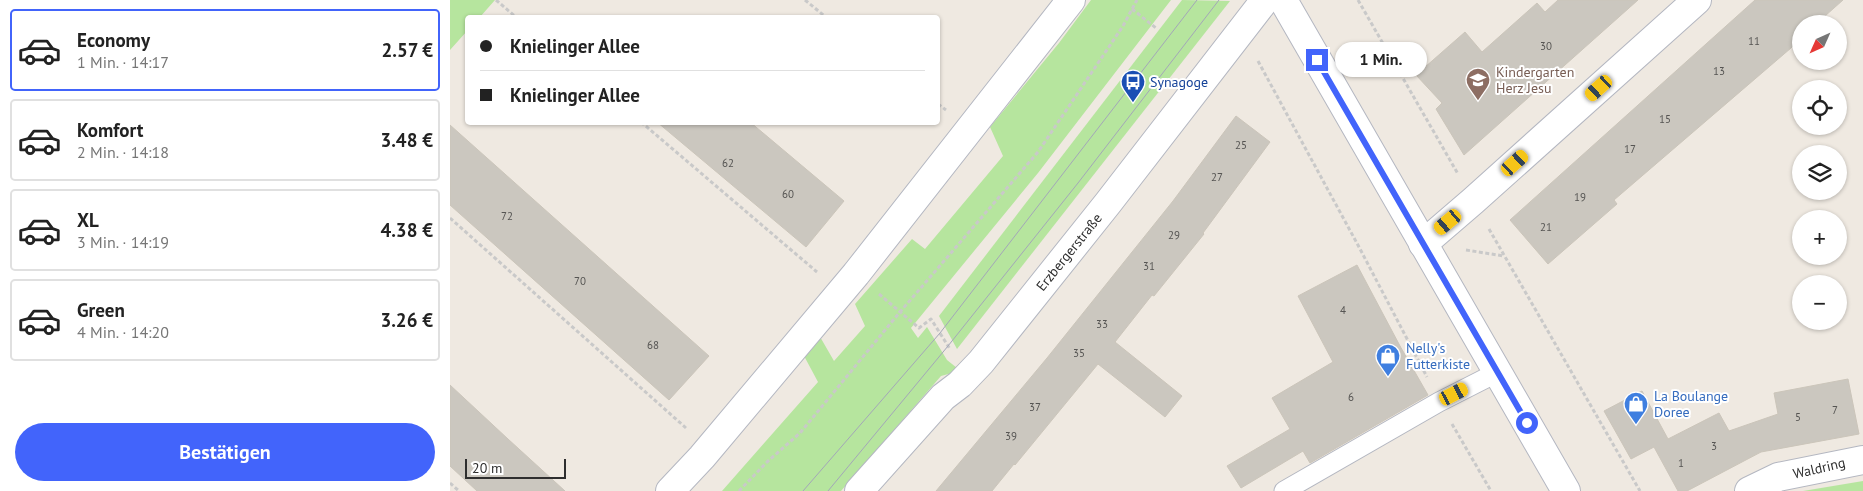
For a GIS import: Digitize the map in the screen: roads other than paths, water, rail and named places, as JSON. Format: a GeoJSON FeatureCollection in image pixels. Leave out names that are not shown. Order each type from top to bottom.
{"type":"FeatureCollection","features":[{"type":"Feature","properties":{"kind":"street"},"geometry":{"type":"LineString","coordinates":[[670,491],[702,457],[856,274],[1071,0]]}},
{"type":"Feature","properties":{"kind":"street","name":"Erzbergerstraße"},"geometry":{"type":"LineString","coordinates":[[859,491],[943,397],[960,384],[981,362],[1114,195],[1264,0]]}},
{"type":"Feature","properties":{"kind":"street"},"geometry":{"type":"LineString","coordinates":[[1283,0],[1566,491]]}},
{"type":"Feature","properties":{"kind":"street"},"geometry":{"type":"LineString","coordinates":[[1423,244],[1697,0]]}},
{"type":"Feature","properties":{"kind":"street","name":"Waldring"},"geometry":{"type":"LineString","coordinates":[[1749,491],[1778,478],[1863,460]]}},
{"type":"Feature","properties":{"kind":"lane"},"geometry":{"type":"LineString","coordinates":[[1284,491],[1439,402],[1498,372]]}},
{"type":"Feature","properties":{"kind":"tram line"},"geometry":{"type":"LineString","coordinates":[[803,491],[940,333],[1197,0]]}},
{"type":"Feature","properties":{"kind":"tram line"},"geometry":{"type":"LineString","coordinates":[[828,491],[948,346],[1078,183],[1219,0]]}},
{"type":"Feature","properties":{"kind":"place","name":"Kindergarten Herz Jesu"},"geometry":{"type":"Point","coordinates":[1478,101]}},
{"type":"Feature","properties":{"kind":"place","name":"Synagoge"},"geometry":{"type":"Point","coordinates":[1133,103]}},
{"type":"Feature","properties":{"kind":"place","name":"Nelly's Futterkiste"},"geometry":{"type":"Point","coordinates":[1388,377]}},
{"type":"Feature","properties":{"kind":"place","name":"La Boulange Doree"},"geometry":{"type":"Point","coordinates":[1636,425]}}]}
